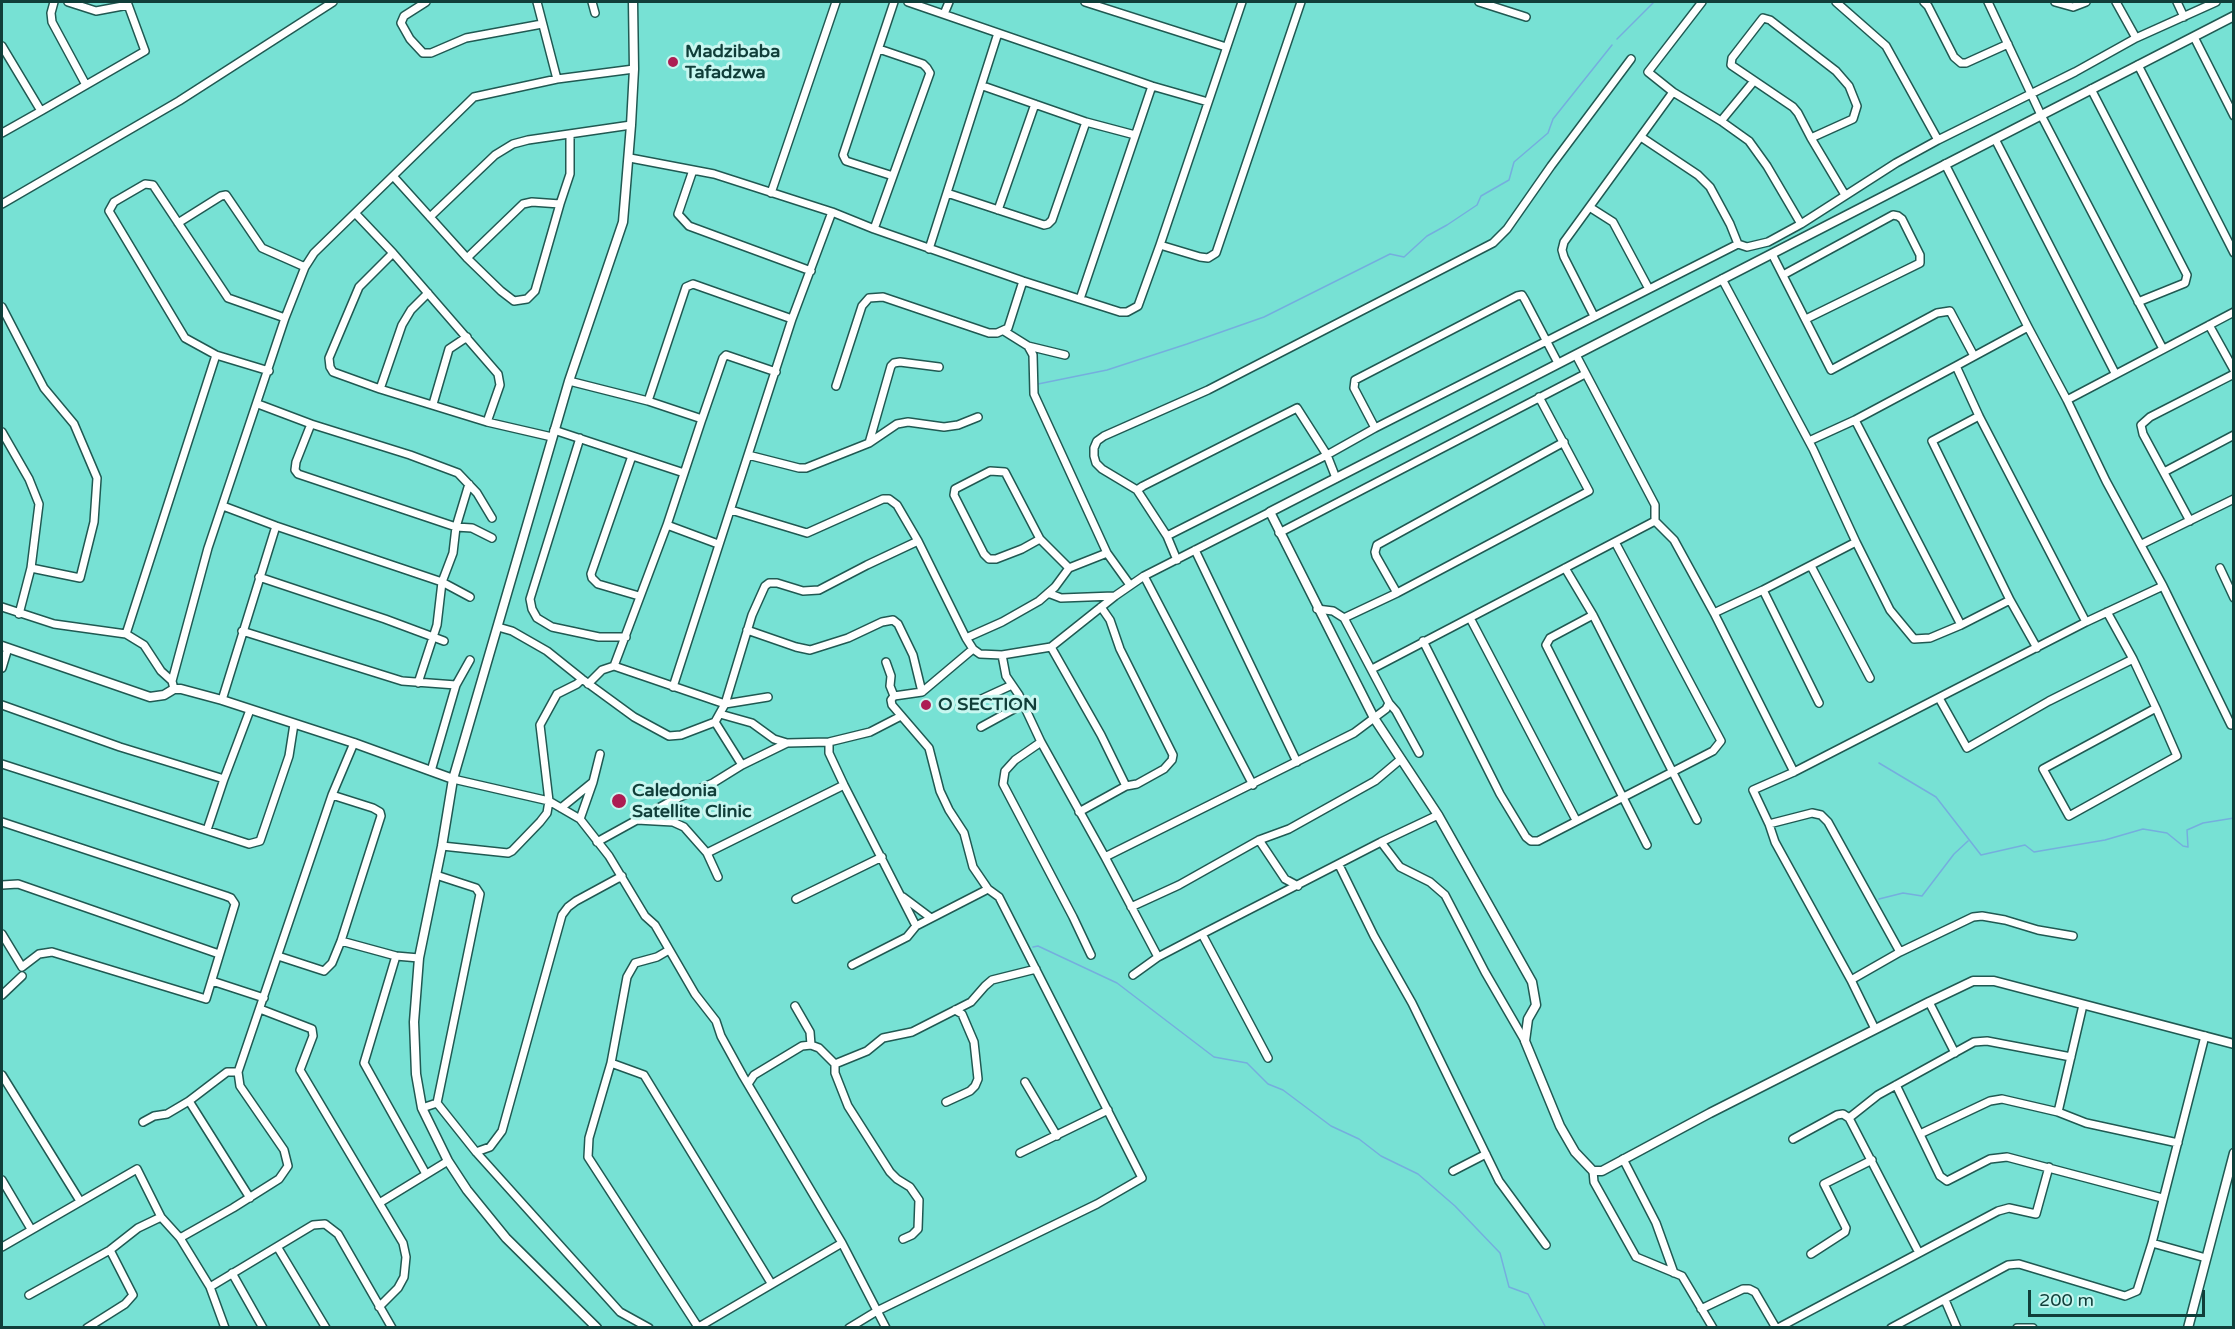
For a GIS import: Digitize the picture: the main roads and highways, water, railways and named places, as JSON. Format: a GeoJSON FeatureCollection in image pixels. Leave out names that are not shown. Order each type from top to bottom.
{"type":"FeatureCollection","features":[{"type":"Feature","properties":{"kind":"waterway"},"geometry":{"type":"LineString","coordinates":[[1617,39],[1654,2]]}},
{"type":"Feature","properties":{"kind":"waterway"},"geometry":{"type":"LineString","coordinates":[[1038,384],[1107,370],[1187,344],[1264,317],[1390,254],[1404,257],[1427,236],[1477,205],[1481,196],[1509,180],[1514,162],[1548,133],[1553,119],[1612,45]]}},
{"type":"Feature","properties":{"kind":"waterway"},"geometry":{"type":"LineString","coordinates":[[1879,763],[1936,797],[1981,855],[2025,845],[2034,852],[2105,840],[2143,829],[2167,833],[2183,846],[2188,847],[2187,830],[2203,823],[2234,818]]}},
{"type":"Feature","properties":{"kind":"waterway"},"geometry":{"type":"LineString","coordinates":[[1879,899],[1903,893],[1922,896],[1954,854],[1968,841]]}},
{"type":"Feature","properties":{"kind":"waterway"},"geometry":{"type":"LineString","coordinates":[[1033,947],[1038,946],[1117,983],[1214,1057],[1247,1063],[1268,1084],[1283,1090],[1331,1126],[1359,1139],[1381,1156],[1418,1174],[1455,1206],[1500,1253],[1509,1287],[1528,1294],[1546,1328]]}},
{"type":"Feature","properties":{"kind":"place","name":"Madzibaba Tafadzwa"},"geometry":{"type":"Point","coordinates":[673,62]}},
{"type":"Feature","properties":{"kind":"place","name":"O SECTION"},"geometry":{"type":"Point","coordinates":[926,705]}},
{"type":"Feature","properties":{"kind":"place","name":"Caledonia Satellite Clinic"},"geometry":{"type":"Point","coordinates":[619,801]}}]}
